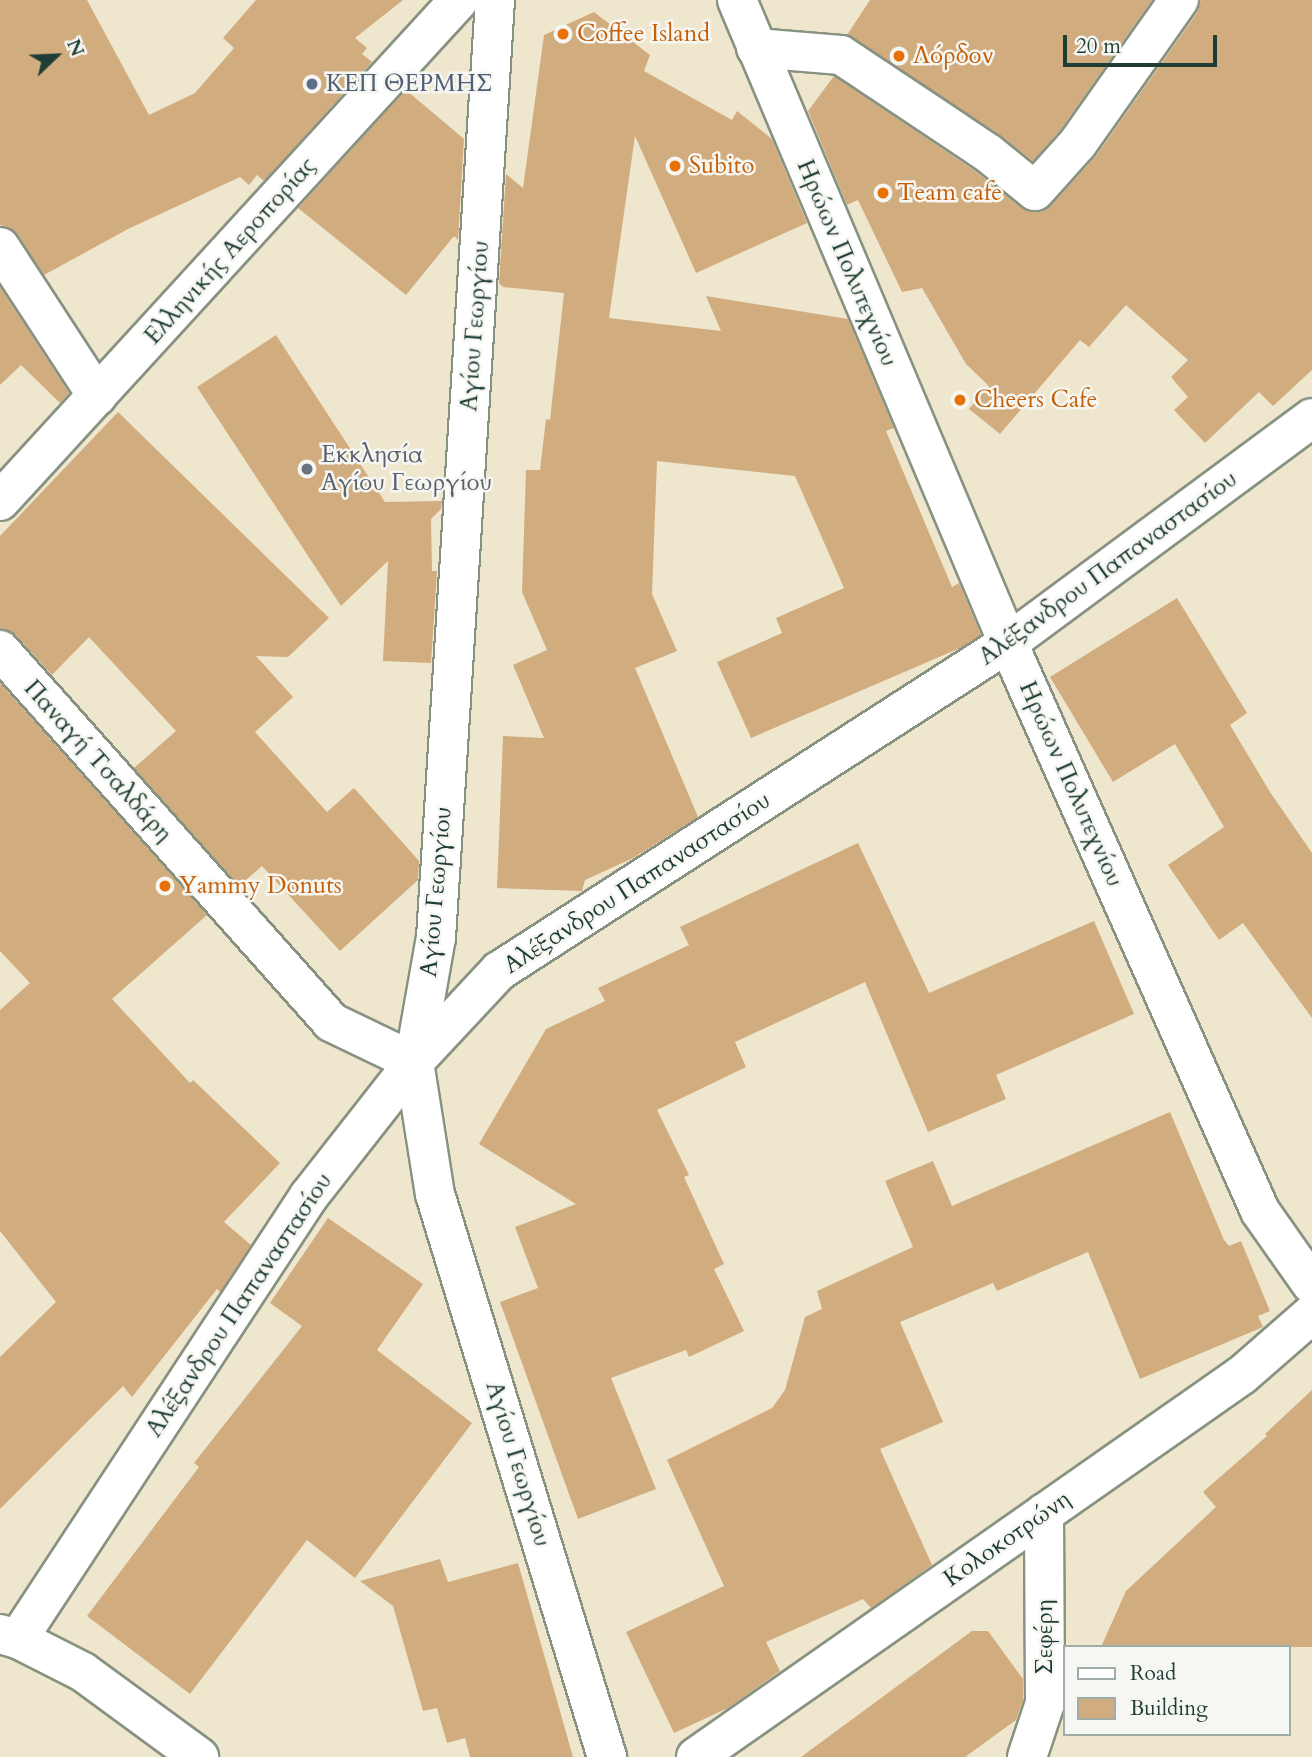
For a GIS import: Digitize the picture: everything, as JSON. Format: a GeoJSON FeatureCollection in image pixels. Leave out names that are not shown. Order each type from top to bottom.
{"type":"FeatureCollection","features":[{"type":"Feature","properties":{"kind":"street","name":"Ελληνικής Αεροπορίας"},"geometry":{"type":"LineString","coordinates":[[0,501],[459,0]]}},
{"type":"Feature","properties":{"kind":"street","name":"Αγίου Γεωργίου"},"geometry":{"type":"LineString","coordinates":[[495,0],[436,937],[414,1062],[435,1194],[607,1757]]}},
{"type":"Feature","properties":{"kind":"street","name":"Ηρώων Πολυτεχνίου"},"geometry":{"type":"LineString","coordinates":[[737,0],[1008,643],[1260,1210],[1312,1285]]}},
{"type":"Feature","properties":{"kind":"street"},"geometry":{"type":"LineString","coordinates":[[756,48],[841,55],[988,153],[1035,191],[1078,143],[1179,0]]}},
{"type":"Feature","properties":{"kind":"street"},"geometry":{"type":"LineString","coordinates":[[0,247],[97,396]]}},
{"type":"Feature","properties":{"kind":"street","name":"Αλέξανδρου Παπαναστασίου"},"geometry":{"type":"LineString","coordinates":[[9,1637],[309,1196],[414,1062],[499,971],[1008,643],[1312,418]]}},
{"type":"Feature","properties":{"kind":"street","name":"Παναγή Τσαλδάρη"},"geometry":{"type":"LineString","coordinates":[[0,650],[331,1022],[414,1062]]}},
{"type":"Feature","properties":{"kind":"street","name":"Κολοκοτρώνη"},"geometry":{"type":"LineString","coordinates":[[696,1757],[1241,1375],[1312,1314]]}},
{"type":"Feature","properties":{"kind":"street","name":"Σεφέρη"},"geometry":{"type":"LineString","coordinates":[[1027,1757],[1045,1703],[1044,1513]]}},
{"type":"Feature","properties":{"kind":"street"},"geometry":{"type":"LineString","coordinates":[[9,1637],[83,1672],[199,1757]]}},
{"type":"Feature","properties":{"kind":"building"},"geometry":{"type":"Polygon","coordinates":[[[0,0],[87,0],[149,115],[195,93],[234,48],[223,38],[256,0],[403,0],[355,38],[367,48],[362,54],[372,62],[264,181],[257,175],[249,185],[240,177],[128,229],[44,275],[18,235],[10,228],[0,225],[0,0]]]}},
{"type":"Feature","properties":{"kind":"building"},"geometry":{"type":"Polygon","coordinates":[[[870,0],[1152,0],[1061,129],[1033,161],[1000,135],[847,35],[870,0]]]}},
{"type":"Feature","properties":{"kind":"building"},"geometry":{"type":"Polygon","coordinates":[[[1201,0],[1312,0],[1312,370],[1273,406],[1259,392],[1205,443],[1174,410],[1188,397],[1171,377],[1188,360],[1126,305],[1089,347],[1080,340],[1000,434],[969,409],[989,386],[966,364],[922,288],[902,292],[858,200],[847,205],[808,111],[834,76],[975,171],[1021,208],[1042,212],[1051,206],[1096,156],[1197,13],[1201,0]]]}},
{"type":"Feature","properties":{"kind":"building"},"geometry":{"type":"Polygon","coordinates":[[[594,12],[650,55],[644,71],[732,120],[737,111],[772,139],[807,223],[696,273],[635,136],[609,318],[721,331],[706,296],[848,319],[894,428],[886,431],[952,587],[959,583],[981,635],[960,648],[751,738],[717,662],[782,633],[776,618],[844,588],[795,476],[657,461],[652,594],[677,651],[635,668],[698,817],[633,858],[585,880],[582,891],[497,888],[503,736],[544,738],[513,665],[547,650],[522,592],[526,470],[540,470],[546,419],[550,420],[564,293],[503,287],[499,283],[506,174],[523,188],[544,35],[594,12]]]}},
{"type":"Feature","properties":{"kind":"building"},"geometry":{"type":"Polygon","coordinates":[[[406,90],[464,139],[458,240],[454,236],[406,295],[298,208],[406,90]]]}},
{"type":"Feature","properties":{"kind":"building"},"geometry":{"type":"Polygon","coordinates":[[[0,287],[69,393],[60,403],[21,365],[0,385],[0,287]]]}},
{"type":"Feature","properties":{"kind":"building","name":"Εκκλησία Αγίου Γεωργίου"},"geometry":{"type":"Polygon","coordinates":[[[276,335],[385,502],[442,501],[441,509],[431,519],[432,571],[437,571],[431,663],[383,661],[388,561],[341,606],[197,387],[276,335]]]}},
{"type":"Feature","properties":{"kind":"building"},"geometry":{"type":"Polygon","coordinates":[[[118,412],[329,618],[288,657],[256,656],[293,697],[255,732],[327,812],[354,788],[419,861],[418,880],[340,951],[262,866],[239,886],[134,768],[176,731],[89,637],[52,675],[16,635],[0,629],[0,536],[118,412]]]}},
{"type":"Feature","properties":{"kind":"building"},"geometry":{"type":"Polygon","coordinates":[[[1177,598],[1247,713],[1230,725],[1270,792],[1312,853],[1312,1018],[1243,923],[1219,940],[1168,865],[1224,827],[1175,744],[1113,782],[1050,677],[1177,598]]]}},
{"type":"Feature","properties":{"kind":"building"},"geometry":{"type":"Polygon","coordinates":[[[0,683],[207,915],[112,999],[190,1083],[193,1080],[280,1163],[224,1222],[251,1245],[220,1292],[217,1289],[132,1397],[123,1386],[0,1509],[0,1357],[56,1302],[0,1231],[0,1010],[30,983],[0,951],[0,683]]]}},
{"type":"Feature","properties":{"kind":"building"},"geometry":{"type":"Polygon","coordinates":[[[858,843],[929,993],[1094,921],[1134,1014],[996,1075],[1006,1099],[928,1132],[865,982],[735,1042],[746,1067],[657,1110],[689,1175],[684,1177],[724,1264],[714,1269],[744,1331],[689,1357],[686,1350],[611,1378],[656,1489],[578,1519],[500,1302],[538,1288],[515,1227],[576,1204],[479,1144],[546,1029],[605,1001],[598,988],[689,945],[680,927],[858,843]]]}},
{"type":"Feature","properties":{"kind":"building"},"geometry":{"type":"Polygon","coordinates":[[[1170,1112],[1224,1240],[1229,1246],[1241,1241],[1270,1311],[1258,1316],[1263,1327],[1140,1379],[1088,1252],[997,1291],[993,1283],[900,1322],[943,1422],[880,1449],[932,1565],[871,1608],[863,1599],[766,1642],[780,1671],[728,1708],[674,1733],[626,1632],[724,1586],[667,1460],[772,1408],[785,1390],[805,1317],[822,1309],[817,1291],[913,1247],[885,1181],[933,1161],[952,1206],[1170,1112]]]}},
{"type":"Feature","properties":{"kind":"building"},"geometry":{"type":"Polygon","coordinates":[[[328,1218],[423,1284],[377,1350],[472,1423],[355,1578],[307,1540],[190,1694],[87,1616],[199,1467],[194,1463],[302,1326],[270,1303],[328,1218]]]}},
{"type":"Feature","properties":{"kind":"building"},"geometry":{"type":"Polygon","coordinates":[[[1312,1390],[1312,1647],[1102,1645],[1126,1591],[1216,1507],[1203,1492],[1267,1436],[1265,1434],[1312,1390]]]}},
{"type":"Feature","properties":{"kind":"building"},"geometry":{"type":"Polygon","coordinates":[[[440,1559],[448,1582],[518,1563],[573,1757],[470,1757],[465,1738],[447,1743],[437,1708],[423,1711],[393,1606],[360,1581],[440,1559]]]}},
{"type":"Feature","properties":{"kind":"building"},"geometry":{"type":"Polygon","coordinates":[[[972,1631],[988,1631],[1023,1679],[1023,1700],[1016,1720],[965,1757],[801,1757],[972,1631]]]}},
{"type":"Feature","properties":{"kind":"place","name":"Coffee Island"},"geometry":{"type":"Point","coordinates":[563,34]}},
{"type":"Feature","properties":{"kind":"place","name":"Λόρδον"},"geometry":{"type":"Point","coordinates":[899,56]}},
{"type":"Feature","properties":{"kind":"place","name":"ΚΕΠ ΘΕΡΜΗΣ"},"geometry":{"type":"Point","coordinates":[312,84]}},
{"type":"Feature","properties":{"kind":"place","name":"Subito"},"geometry":{"type":"Point","coordinates":[675,166]}},
{"type":"Feature","properties":{"kind":"place","name":"Team cafe"},"geometry":{"type":"Point","coordinates":[883,193]}},
{"type":"Feature","properties":{"kind":"place","name":"Cheers Cafe"},"geometry":{"type":"Point","coordinates":[960,400]}},
{"type":"Feature","properties":{"kind":"place","name":"Εκκλησία Αγίου Γεωργίου"},"geometry":{"type":"Point","coordinates":[307,469]}},
{"type":"Feature","properties":{"kind":"place","name":"Yammy Donuts"},"geometry":{"type":"Point","coordinates":[165,886]}}]}
